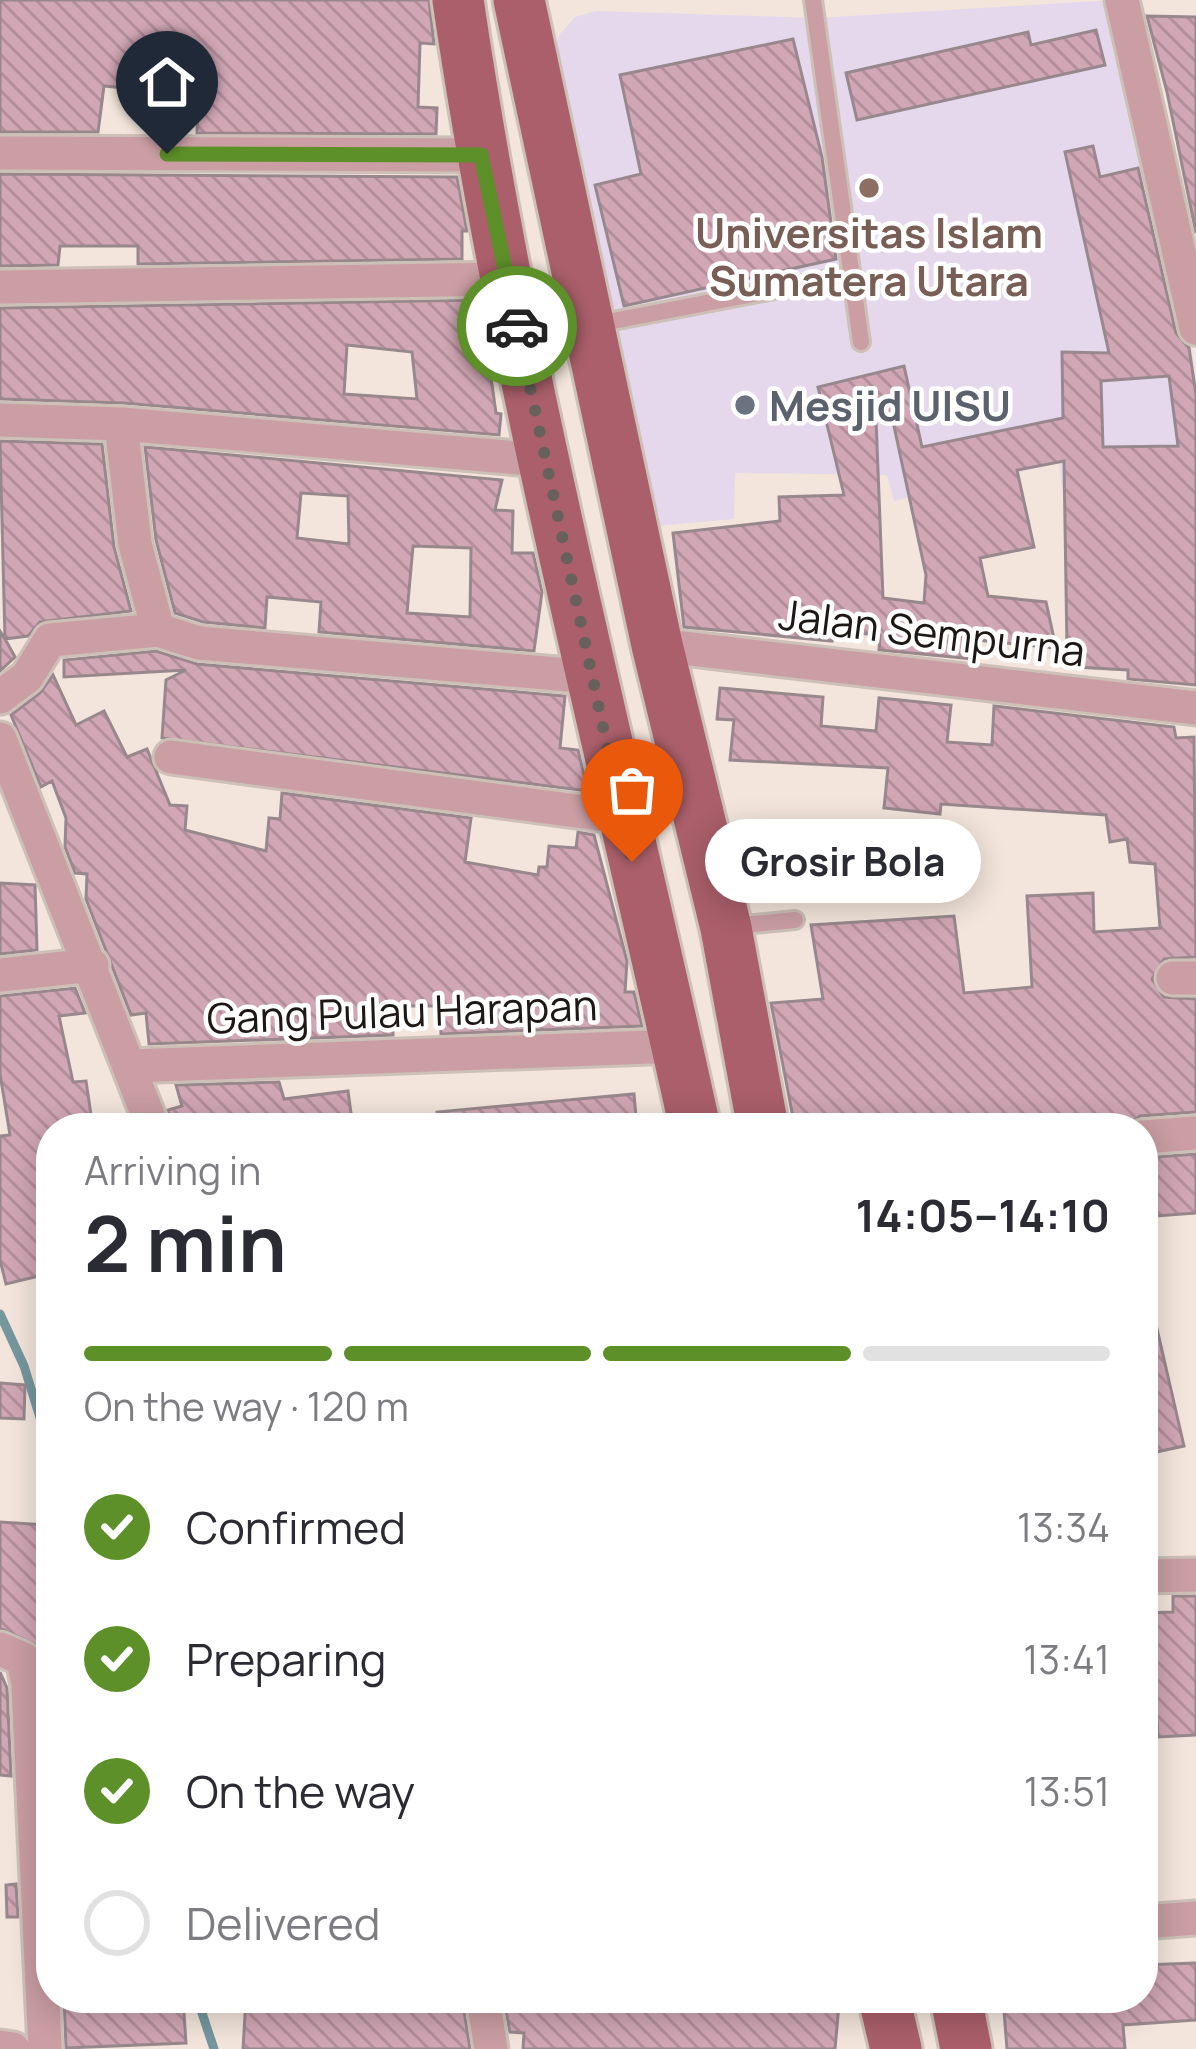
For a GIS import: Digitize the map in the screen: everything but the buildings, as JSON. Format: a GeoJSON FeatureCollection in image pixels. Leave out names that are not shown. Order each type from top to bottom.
{"type":"FeatureCollection","features":[{"type":"Feature","properties":{"kind":"main road"},"geometry":{"type":"LineString","coordinates":[[458,0],[481,155],[542,460],[692,1113]]}},
{"type":"Feature","properties":{"kind":"main road"},"geometry":{"type":"LineString","coordinates":[[520,0],[657,645],[726,928],[760,1113]]}},
{"type":"Feature","properties":{"kind":"main road"},"geometry":{"type":"LineString","coordinates":[[888,2013],[896,2049]]}},
{"type":"Feature","properties":{"kind":"main road"},"geometry":{"type":"LineString","coordinates":[[959,2013],[966,2049]]}},
{"type":"Feature","properties":{"kind":"street"},"geometry":{"type":"LineString","coordinates":[[1122,0],[1196,328]]}},
{"type":"Feature","properties":{"kind":"street"},"geometry":{"type":"LineString","coordinates":[[0,153],[481,155]]}},
{"type":"Feature","properties":{"kind":"street"},"geometry":{"type":"LineString","coordinates":[[0,287],[508,280]]}},
{"type":"Feature","properties":{"kind":"street"},"geometry":{"type":"LineString","coordinates":[[0,420],[121,424],[542,460]]}},
{"type":"Feature","properties":{"kind":"street"},"geometry":{"type":"LineString","coordinates":[[121,424],[135,544],[158,630]]}},
{"type":"Feature","properties":{"kind":"street"},"geometry":{"type":"LineString","coordinates":[[0,697],[27,677],[50,640],[158,630],[199,643],[592,677]]}},
{"type":"Feature","properties":{"kind":"street","name":"Jalan Sempurna"},"geometry":{"type":"LineString","coordinates":[[657,645],[1196,708]]}},
{"type":"Feature","properties":{"kind":"street"},"geometry":{"type":"LineString","coordinates":[[0,740],[147,1113]]}},
{"type":"Feature","properties":{"kind":"street"},"geometry":{"type":"LineString","coordinates":[[171,757],[621,817]]}},
{"type":"Feature","properties":{"kind":"street"},"geometry":{"type":"LineString","coordinates":[[0,975],[92,965]]}},
{"type":"Feature","properties":{"kind":"street","name":"Gang Pulau Harapan"},"geometry":{"type":"LineString","coordinates":[[130,1066],[677,1046]]}},
{"type":"Feature","properties":{"kind":"street"},"geometry":{"type":"LineString","coordinates":[[1158,1136],[1196,1132]]}},
{"type":"Feature","properties":{"kind":"street"},"geometry":{"type":"LineString","coordinates":[[1158,1576],[1196,1575]]}},
{"type":"Feature","properties":{"kind":"street"},"geometry":{"type":"LineString","coordinates":[[0,1648],[23,1659],[28,1684],[36,1856]]}},
{"type":"Feature","properties":{"kind":"street"},"geometry":{"type":"LineString","coordinates":[[1158,1921],[1196,1918]]}},
{"type":"Feature","properties":{"kind":"street"},"geometry":{"type":"LineString","coordinates":[[43,2013],[45,2049]]}},
{"type":"Feature","properties":{"kind":"street"},"geometry":{"type":"LineString","coordinates":[[485,2013],[491,2049]]}},
{"type":"Feature","properties":{"kind":"street"},"geometry":{"type":"LineString","coordinates":[[0,2047],[14,2049]]}},
{"type":"Feature","properties":{"kind":"lane"},"geometry":{"type":"LineString","coordinates":[[812,0],[861,342]]}},
{"type":"Feature","properties":{"kind":"lane"},"geometry":{"type":"LineString","coordinates":[[589,326],[850,275]]}},
{"type":"Feature","properties":{"kind":"lane"},"geometry":{"type":"LineString","coordinates":[[726,928],[796,920]]}},
{"type":"Feature","properties":{"kind":"shaded area","name":"Universitas Islam Sumatera Utara"},"geometry":{"type":"Polygon","coordinates":[[[1113,0],[1189,330],[1196,378],[1196,485],[1062,489],[1059,463],[894,501],[887,475],[735,473],[734,519],[658,526],[555,56],[559,35],[575,17],[596,11],[816,18],[1113,0]]]}},
{"type":"Feature","properties":{"kind":"waterway"},"geometry":{"type":"LineString","coordinates":[[0,1314],[36,1405]]}},
{"type":"Feature","properties":{"kind":"waterway"},"geometry":{"type":"LineString","coordinates":[[202,2013],[214,2049]]}},
{"type":"Feature","properties":{"kind":"way so far"},"geometry":{"type":"LineString","coordinates":[[517,326],[542,460],[632,862]]}},
{"type":"Feature","properties":{"kind":"place","name":"Universitas Islam Sumatera Utara"},"geometry":{"type":"Point","coordinates":[869,188]}},
{"type":"Feature","properties":{"kind":"place","name":"Mesjid UISU"},"geometry":{"type":"Point","coordinates":[745,405]}},
{"type":"Feature","properties":{"kind":"place","name":"Grosir Bola"},"geometry":{"type":"Point","coordinates":[632,862]}},
{"type":"Feature","properties":{"kind":"route"},"geometry":{"type":"LineString","coordinates":[[167,154],[481,155],[517,326]]}}]}
